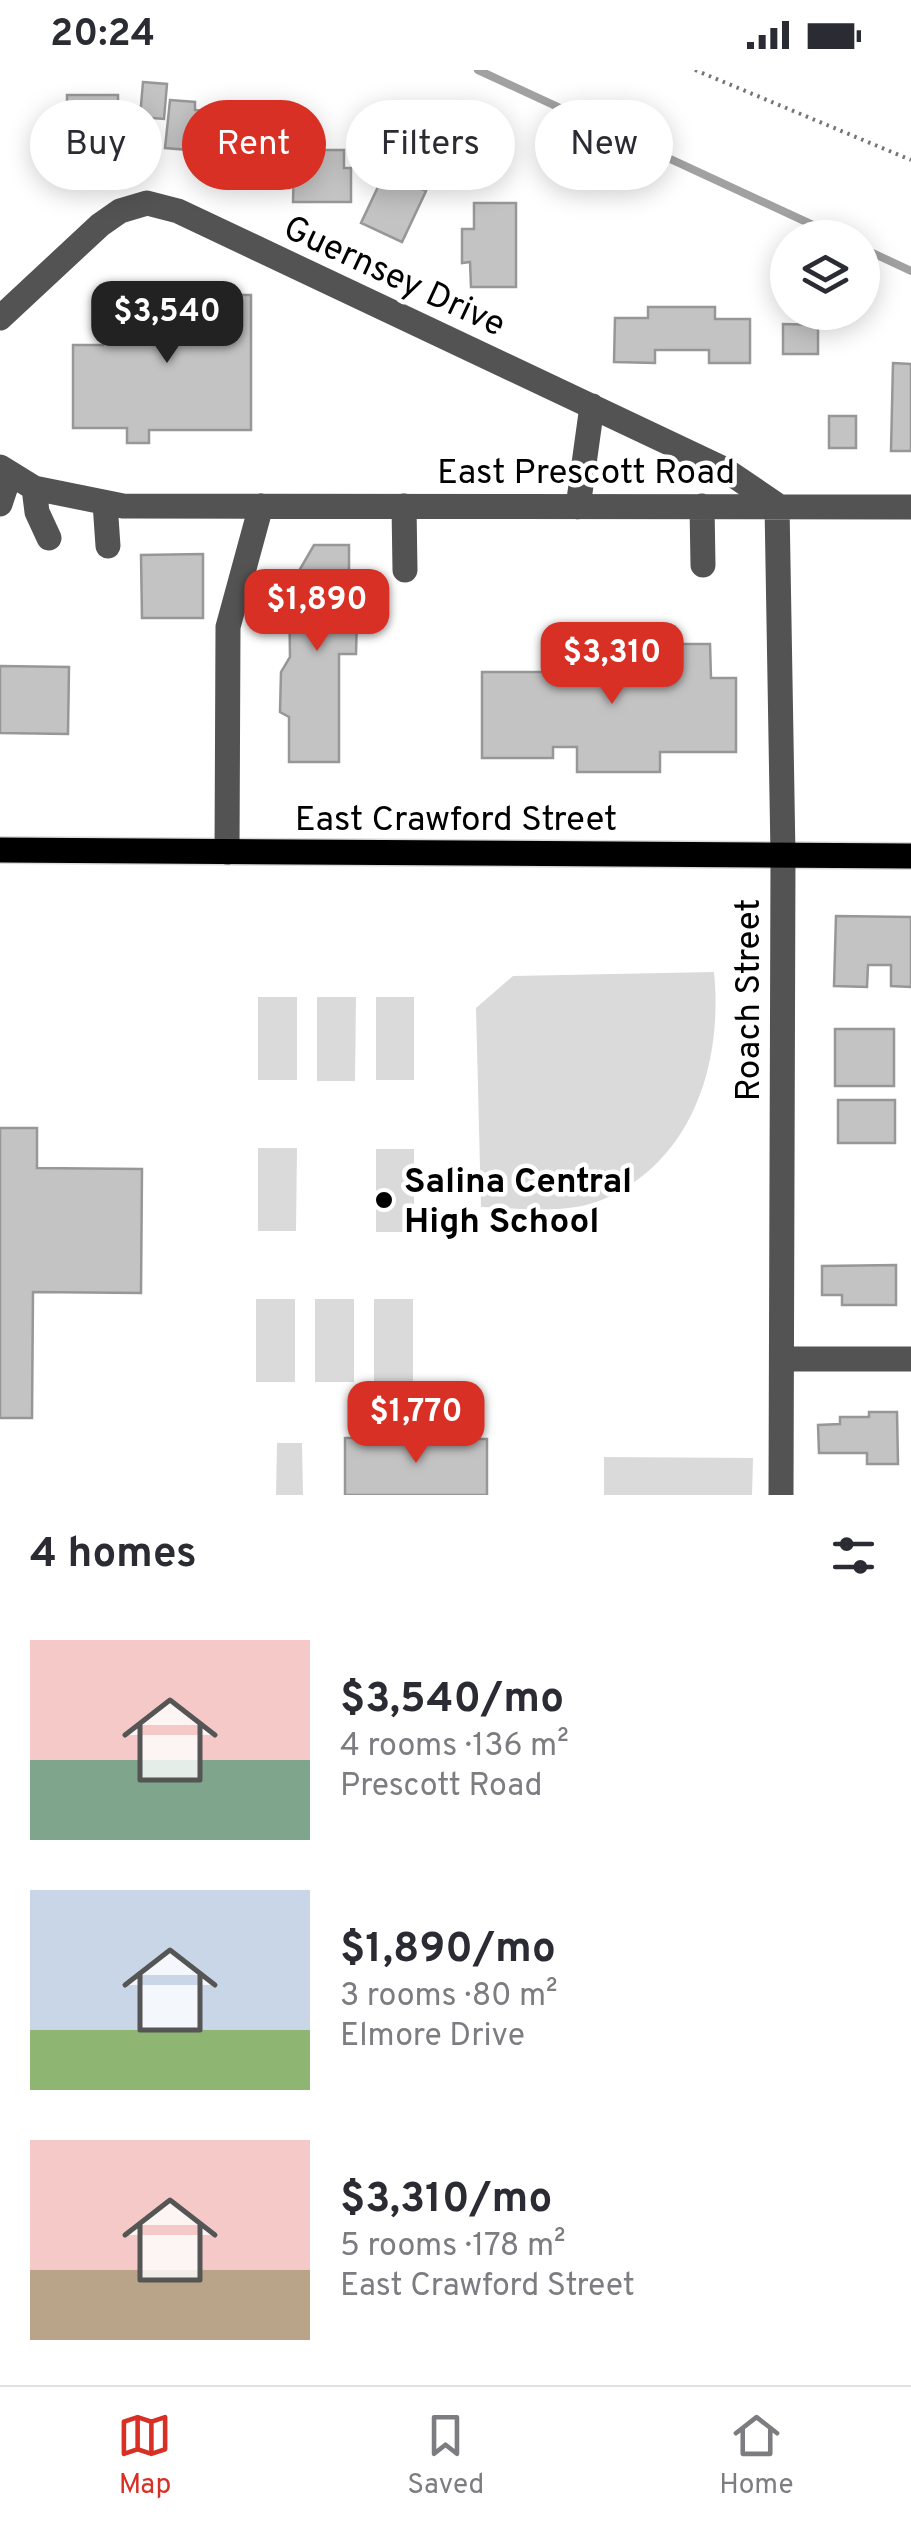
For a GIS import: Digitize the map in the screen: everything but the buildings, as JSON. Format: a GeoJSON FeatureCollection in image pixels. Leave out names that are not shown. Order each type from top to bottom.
{"type":"FeatureCollection","features":[{"type":"Feature","properties":{"kind":"main road","name":"East Crawford Street"},"geometry":{"type":"LineString","coordinates":[[0,850],[911,856]]}},
{"type":"Feature","properties":{"kind":"street","name":"Guernsey Drive"},"geometry":{"type":"LineString","coordinates":[[0,318],[100,224],[148,203],[178,211],[724,469],[778,505]]}},
{"type":"Feature","properties":{"kind":"street"},"geometry":{"type":"LineString","coordinates":[[578,506],[592,406]]}},
{"type":"Feature","properties":{"kind":"street"},"geometry":{"type":"LineString","coordinates":[[0,504],[5,470]]}},
{"type":"Feature","properties":{"kind":"street","name":"East Prescott Road"},"geometry":{"type":"LineString","coordinates":[[5,470],[34,488],[105,503],[911,507]]}},
{"type":"Feature","properties":{"kind":"street"},"geometry":{"type":"LineString","coordinates":[[34,488],[38,512],[49,538]]}},
{"type":"Feature","properties":{"kind":"street"},"geometry":{"type":"LineString","coordinates":[[105,503],[108,546]]}},
{"type":"Feature","properties":{"kind":"street","name":"Roach Street"},"geometry":{"type":"LineString","coordinates":[[778,505],[781,1495]]}},
{"type":"Feature","properties":{"kind":"street"},"geometry":{"type":"LineString","coordinates":[[226,852],[228,627],[261,506]]}},
{"type":"Feature","properties":{"kind":"street"},"geometry":{"type":"LineString","coordinates":[[404,506],[405,570]]}},
{"type":"Feature","properties":{"kind":"street"},"geometry":{"type":"LineString","coordinates":[[702,506],[702,565]]}},
{"type":"Feature","properties":{"kind":"street"},"geometry":{"type":"LineString","coordinates":[[782,1359],[911,1360]]}},
{"type":"Feature","properties":{"kind":"path"},"geometry":{"type":"LineString","coordinates":[[695,70],[911,160]]}},
{"type":"Feature","properties":{"kind":"shaded area"},"geometry":{"type":"Polygon","coordinates":[[[714,972],[716,1006],[707,1073],[681,1134],[660,1160],[635,1182],[590,1204],[544,1209],[481,1207],[476,1008],[513,976],[714,972]]]}},
{"type":"Feature","properties":{"kind":"shaded area"},"geometry":{"type":"Polygon","coordinates":[[[258,997],[297,997],[297,1080],[258,1080],[258,997]]]}},
{"type":"Feature","properties":{"kind":"shaded area"},"geometry":{"type":"Polygon","coordinates":[[[317,997],[356,997],[355,1081],[317,1081],[317,997]]]}},
{"type":"Feature","properties":{"kind":"shaded area"},"geometry":{"type":"Polygon","coordinates":[[[376,997],[414,997],[414,1080],[376,1080],[376,997]]]}},
{"type":"Feature","properties":{"kind":"shaded area"},"geometry":{"type":"Polygon","coordinates":[[[258,1148],[297,1148],[296,1231],[258,1231],[258,1148]]]}},
{"type":"Feature","properties":{"kind":"shaded area"},"geometry":{"type":"Polygon","coordinates":[[[376,1149],[414,1149],[414,1232],[376,1232],[376,1149]]]}},
{"type":"Feature","properties":{"kind":"shaded area"},"geometry":{"type":"Polygon","coordinates":[[[256,1299],[295,1299],[295,1382],[256,1382],[256,1299]]]}},
{"type":"Feature","properties":{"kind":"shaded area"},"geometry":{"type":"Polygon","coordinates":[[[315,1299],[354,1299],[354,1382],[315,1382],[315,1299]]]}},
{"type":"Feature","properties":{"kind":"shaded area"},"geometry":{"type":"Polygon","coordinates":[[[374,1299],[413,1299],[413,1382],[374,1382],[374,1299]]]}},
{"type":"Feature","properties":{"kind":"shaded area"},"geometry":{"type":"Polygon","coordinates":[[[277,1443],[302,1443],[303,1495],[276,1495],[277,1443]]]}},
{"type":"Feature","properties":{"kind":"shaded area"},"geometry":{"type":"Polygon","coordinates":[[[604,1457],[753,1458],[752,1495],[604,1495],[604,1457]]]}},
{"type":"Feature","properties":{"kind":"waterway"},"geometry":{"type":"LineString","coordinates":[[478,70],[802,220]]}},
{"type":"Feature","properties":{"kind":"waterway"},"geometry":{"type":"LineString","coordinates":[[880,256],[911,271]]}},
{"type":"Feature","properties":{"kind":"place","name":"Salina Central High School"},"geometry":{"type":"Point","coordinates":[384,1200]}}]}
